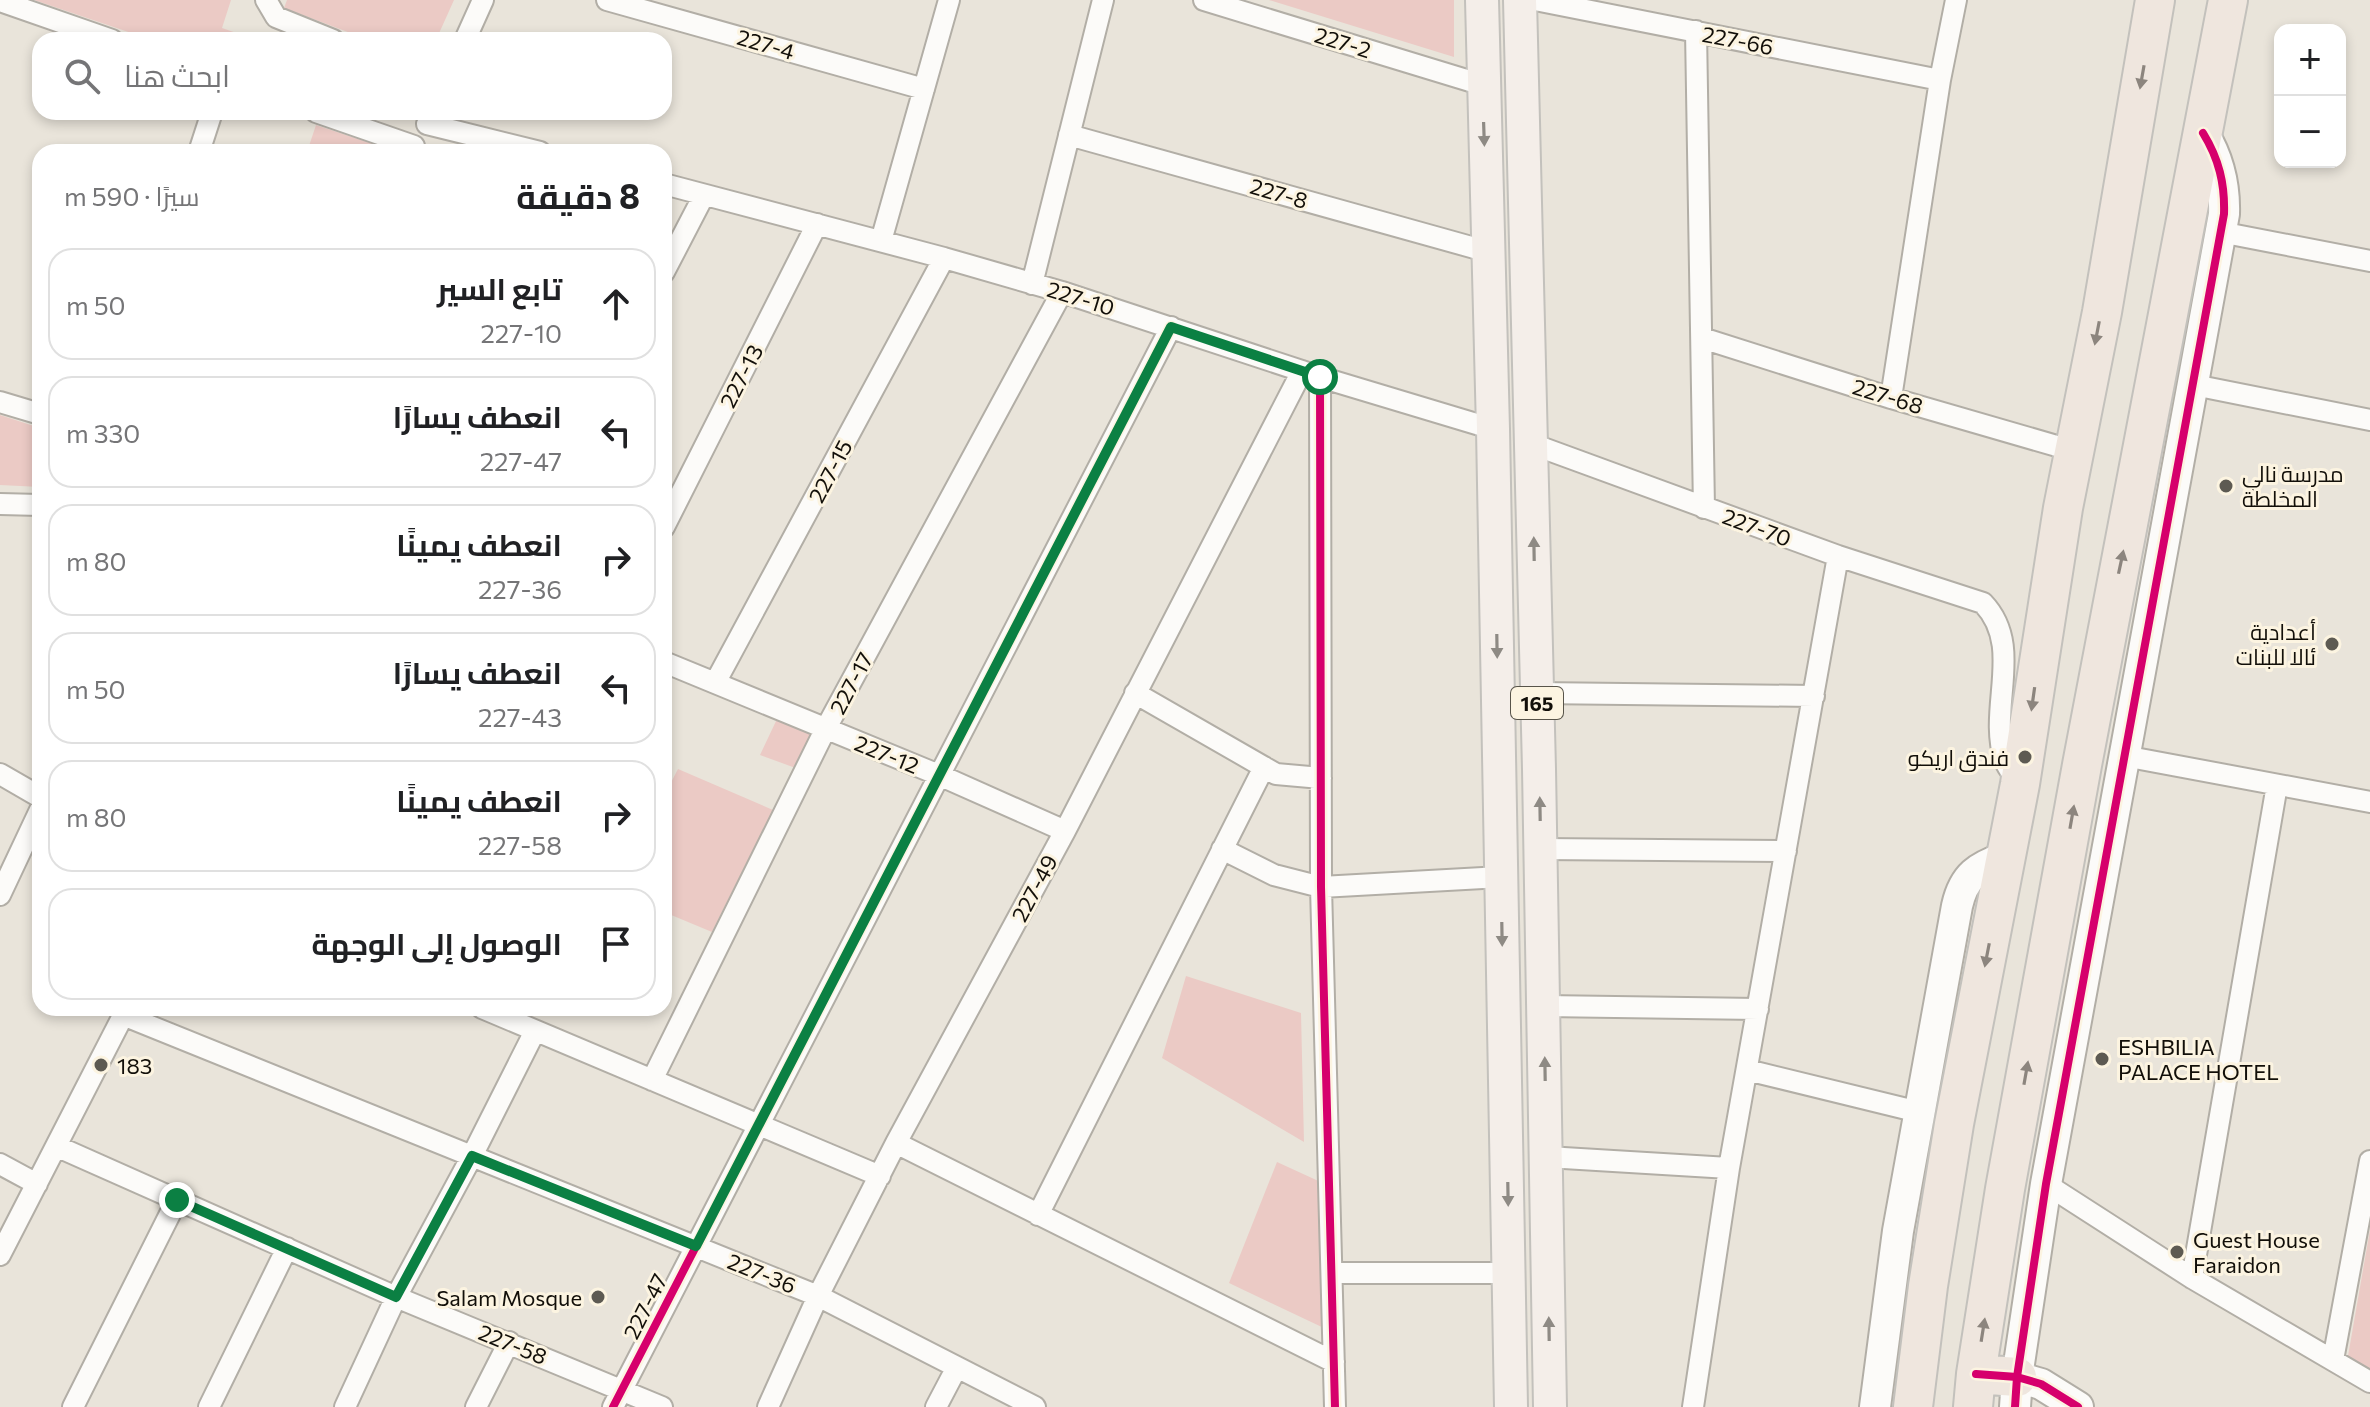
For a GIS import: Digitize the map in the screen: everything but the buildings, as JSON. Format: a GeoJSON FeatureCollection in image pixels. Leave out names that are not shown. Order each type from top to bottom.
{"type":"FeatureCollection","features":[{"type":"Feature","properties":{"kind":"highway"},"geometry":{"type":"LineString","coordinates":[[1913,1407],[1928,1286],[1954,1124],[2020,784],[2074,451],[2102,312],[2155,0]]}},
{"type":"Feature","properties":{"kind":"highway"},"geometry":{"type":"LineString","coordinates":[[2016,1392],[1975,1390],[2005,1189],[2101,660],[2228,0]]}},
{"type":"Feature","properties":{"kind":"highway"},"geometry":{"type":"LineString","coordinates":[[2041,644],[2101,660]]}},
{"type":"Feature","properties":{"kind":"main road","name":"165"},"geometry":{"type":"LineString","coordinates":[[1482,0],[1511,1407]]}},
{"type":"Feature","properties":{"kind":"main road","name":"165"},"geometry":{"type":"LineString","coordinates":[[1520,0],[1541,849],[1550,1407]]}},
{"type":"Feature","properties":{"kind":"main road"},"geometry":{"type":"LineString","coordinates":[[1499,769],[1539,769]]}},
{"type":"Feature","properties":{"kind":"street"},"geometry":{"type":"LineString","coordinates":[[469,32],[483,0]]}},
{"type":"Feature","properties":{"kind":"street","name":"227-4"},"geometry":{"type":"LineString","coordinates":[[607,0],[924,89]]}},
{"type":"Feature","properties":{"kind":"street"},"geometry":{"type":"LineString","coordinates":[[881,241],[949,0]]}},
{"type":"Feature","properties":{"kind":"street"},"geometry":{"type":"LineString","coordinates":[[1032,284],[1103,0]]}},
{"type":"Feature","properties":{"kind":"street","name":"227-2"},"geometry":{"type":"LineString","coordinates":[[1204,0],[1483,85]]}},
{"type":"Feature","properties":{"kind":"street","name":"227-66"},"geometry":{"type":"LineString","coordinates":[[1535,0],[1940,80]]}},
{"type":"Feature","properties":{"kind":"street"},"geometry":{"type":"LineString","coordinates":[[1891,398],[1940,80],[1956,0]]}},
{"type":"Feature","properties":{"kind":"street"},"geometry":{"type":"LineString","coordinates":[[2,8],[84,32]]}},
{"type":"Feature","properties":{"kind":"street"},"geometry":{"type":"LineString","coordinates":[[271,8],[318,32]]}},
{"type":"Feature","properties":{"kind":"street"},"geometry":{"type":"LineString","coordinates":[[1696,31],[1704,508]]}},
{"type":"Feature","properties":{"kind":"street"},"geometry":{"type":"LineString","coordinates":[[202,144],[209,120]]}},
{"type":"Feature","properties":{"kind":"street"},"geometry":{"type":"LineString","coordinates":[[337,120],[400,144]]}},
{"type":"Feature","properties":{"kind":"street"},"geometry":{"type":"LineString","coordinates":[[416,144],[429,120]]}},
{"type":"Feature","properties":{"kind":"street"},"geometry":{"type":"LineString","coordinates":[[436,120],[514,144]]}},
{"type":"Feature","properties":{"kind":"street"},"geometry":{"type":"LineString","coordinates":[[2078,1407],[2041,1384],[2016,1392],[2046,1184],[2224,214],[2223,178],[2212,147],[2203,133]]}},
{"type":"Feature","properties":{"kind":"street","name":"227-8"},"geometry":{"type":"LineString","coordinates":[[1069,135],[1489,252]]}},
{"type":"Feature","properties":{"kind":"street","name":"227-10"},"geometry":{"type":"LineString","coordinates":[[672,186],[1062,292],[1311,374],[1493,429]]}},
{"type":"Feature","properties":{"kind":"street"},"geometry":{"type":"LineString","coordinates":[[672,257],[704,195]]}},
{"type":"Feature","properties":{"kind":"street","name":"227-13"},"geometry":{"type":"LineString","coordinates":[[672,511],[817,224]]}},
{"type":"Feature","properties":{"kind":"street"},"geometry":{"type":"LineString","coordinates":[[2220,232],[2370,261]]}},
{"type":"Feature","properties":{"kind":"street","name":"227-15"},"geometry":{"type":"LineString","coordinates":[[715,683],[944,258]]}},
{"type":"Feature","properties":{"kind":"street","name":"227-17"},"geometry":{"type":"LineString","coordinates":[[652,1080],[825,730],[1062,292]]}},
{"type":"Feature","properties":{"kind":"street","name":"227-47"},"geometry":{"type":"LineString","coordinates":[[618,1398],[1171,327]]}},
{"type":"Feature","properties":{"kind":"street","name":"227-68"},"geometry":{"type":"LineString","coordinates":[[1702,338],[1891,398],[2074,451]]}},
{"type":"Feature","properties":{"kind":"street"},"geometry":{"type":"LineString","coordinates":[[1311,374],[1335,1407]]}},
{"type":"Feature","properties":{"kind":"street","name":"227-49"},"geometry":{"type":"LineString","coordinates":[[768,1407],[818,1296],[896,1143],[1065,831],[1135,693],[1311,374]]}},
{"type":"Feature","properties":{"kind":"street"},"geometry":{"type":"LineString","coordinates":[[2194,385],[2370,420]]}},
{"type":"Feature","properties":{"kind":"street"},"geometry":{"type":"LineString","coordinates":[[0,402],[32,412]]}},
{"type":"Feature","properties":{"kind":"street","name":"227-70"},"geometry":{"type":"LineString","coordinates":[[1532,444],[1838,556],[1983,603],[2002,632],[2002,745],[2005,763],[2020,784]]}},
{"type":"Feature","properties":{"kind":"street"},"geometry":{"type":"LineString","coordinates":[[2,508],[32,506]]}},
{"type":"Feature","properties":{"kind":"street"},"geometry":{"type":"LineString","coordinates":[[1693,1407],[1729,1168],[1838,556]]}},
{"type":"Feature","properties":{"kind":"street","name":"227-12"},"geometry":{"type":"LineString","coordinates":[[672,665],[939,775],[1065,831]]}},
{"type":"Feature","properties":{"kind":"street"},"geometry":{"type":"LineString","coordinates":[[1135,693],[1276,774],[1321,778]]}},
{"type":"Feature","properties":{"kind":"street"},"geometry":{"type":"LineString","coordinates":[[1536,693],[1814,696]]}},
{"type":"Feature","properties":{"kind":"street"},"geometry":{"type":"LineString","coordinates":[[2124,756],[2370,802]]}},
{"type":"Feature","properties":{"kind":"street"},"geometry":{"type":"LineString","coordinates":[[1038,1215],[1264,767]]}},
{"type":"Feature","properties":{"kind":"street"},"geometry":{"type":"LineString","coordinates":[[0,774],[32,792]]}},
{"type":"Feature","properties":{"kind":"street"},"geometry":{"type":"LineString","coordinates":[[2192,1278],[2277,785]]}},
{"type":"Feature","properties":{"kind":"street"},"geometry":{"type":"LineString","coordinates":[[0,895],[32,829]]}},
{"type":"Feature","properties":{"kind":"street"},"geometry":{"type":"LineString","coordinates":[[1222,849],[1274,875],[1321,887],[1501,877]]}},
{"type":"Feature","properties":{"kind":"street"},"geometry":{"type":"LineString","coordinates":[[1541,849],[1786,851]]}},
{"type":"Feature","properties":{"kind":"street"},"geometry":{"type":"LineString","coordinates":[[1875,1407],[1893,1261],[1960,893],[1975,872],[2006,857]]}},
{"type":"Feature","properties":{"kind":"street"},"geometry":{"type":"LineString","coordinates":[[1544,1006],[1758,1009]]}},
{"type":"Feature","properties":{"kind":"street"},"geometry":{"type":"LineString","coordinates":[[0,1255],[123,1016]]}},
{"type":"Feature","properties":{"kind":"street","name":"227-36"},"geometry":{"type":"LineString","coordinates":[[135,1016],[818,1296],[1035,1407]]}},
{"type":"Feature","properties":{"kind":"street"},"geometry":{"type":"LineString","coordinates":[[500,1016],[880,1176]]}},
{"type":"Feature","properties":{"kind":"street"},"geometry":{"type":"LineString","coordinates":[[345,1407],[396,1297],[535,1031]]}},
{"type":"Feature","properties":{"kind":"street"},"geometry":{"type":"LineString","coordinates":[[1747,1070],[1919,1112]]}},
{"type":"Feature","properties":{"kind":"street"},"geometry":{"type":"LineString","coordinates":[[896,1143],[1334,1362]]}},
{"type":"Feature","properties":{"kind":"street","name":"227-58"},"geometry":{"type":"LineString","coordinates":[[56,1146],[396,1297],[509,1342],[618,1398],[662,1407]]}},
{"type":"Feature","properties":{"kind":"street"},"geometry":{"type":"LineString","coordinates":[[1547,1157],[1729,1168]]}},
{"type":"Feature","properties":{"kind":"street"},"geometry":{"type":"LineString","coordinates":[[2333,1360],[2370,1161]]}},
{"type":"Feature","properties":{"kind":"street"},"geometry":{"type":"LineString","coordinates":[[0,1164],[37,1184]]}},
{"type":"Feature","properties":{"kind":"street"},"geometry":{"type":"LineString","coordinates":[[2046,1184],[2192,1278],[2370,1382]]}},
{"type":"Feature","properties":{"kind":"street"},"geometry":{"type":"LineString","coordinates":[[73,1407],[177,1200]]}},
{"type":"Feature","properties":{"kind":"street"},"geometry":{"type":"LineString","coordinates":[[209,1407],[287,1248]]}},
{"type":"Feature","properties":{"kind":"street"},"geometry":{"type":"LineString","coordinates":[[1332,1273],[1509,1273]]}},
{"type":"Feature","properties":{"kind":"street"},"geometry":{"type":"LineString","coordinates":[[476,1407],[509,1342]]}},
{"type":"Feature","properties":{"kind":"street"},"geometry":{"type":"LineString","coordinates":[[936,1407],[957,1367]]}},
{"type":"Feature","properties":{"kind":"shaded area"},"geometry":{"type":"Polygon","coordinates":[[[34,0],[231,0],[222,28],[234,32],[128,32],[34,0]]]}},
{"type":"Feature","properties":{"kind":"shaded area"},"geometry":{"type":"Polygon","coordinates":[[[287,0],[454,0],[440,32],[348,32],[284,8],[287,0]]]}},
{"type":"Feature","properties":{"kind":"shaded area"},"geometry":{"type":"Polygon","coordinates":[[[1269,0],[1454,0],[1454,57],[1269,0]]]}},
{"type":"Feature","properties":{"kind":"shaded area"},"geometry":{"type":"Polygon","coordinates":[[[316,125],[373,144],[310,144],[316,125]]]}},
{"type":"Feature","properties":{"kind":"shaded area"},"geometry":{"type":"Polygon","coordinates":[[[0,415],[32,425],[32,487],[0,485],[0,415]]]}},
{"type":"Feature","properties":{"kind":"shaded area"},"geometry":{"type":"Polygon","coordinates":[[[777,719],[815,734],[801,770],[760,755],[777,719]]]}},
{"type":"Feature","properties":{"kind":"shaded area"},"geometry":{"type":"Polygon","coordinates":[[[678,769],[773,810],[712,932],[672,915],[672,781],[678,769]]]}},
{"type":"Feature","properties":{"kind":"shaded area"},"geometry":{"type":"Polygon","coordinates":[[[1186,976],[1301,1013],[1304,1142],[1162,1058],[1186,976]]]}},
{"type":"Feature","properties":{"kind":"shaded area"},"geometry":{"type":"Polygon","coordinates":[[[1277,1162],[1325,1184],[1326,1329],[1229,1283],[1277,1162]]]}},
{"type":"Feature","properties":{"kind":"shaded area"},"geometry":{"type":"Polygon","coordinates":[[[2370,1230],[2370,1369],[2348,1356],[2370,1230]]]}},
{"type":"Feature","properties":{"kind":"cycle path"},"geometry":{"type":"LineString","coordinates":[[2015,1407],[2046,1184],[2224,214],[2220,172],[2203,133]]}},
{"type":"Feature","properties":{"kind":"cycle path"},"geometry":{"type":"LineString","coordinates":[[613,1407],[1171,327]]}},
{"type":"Feature","properties":{"kind":"cycle path"},"geometry":{"type":"LineString","coordinates":[[1320,377],[1321,887],[1335,1407]]}},
{"type":"Feature","properties":{"kind":"cycle path"},"geometry":{"type":"LineString","coordinates":[[1976,1374],[2017,1377],[2041,1384],[2078,1407]]}},
{"type":"Feature","properties":{"kind":"place","name":"مدرسة نالي المخلطة"},"geometry":{"type":"Point","coordinates":[2226,486]}},
{"type":"Feature","properties":{"kind":"place","name":"أعدادية ئالا للبنات"},"geometry":{"type":"Point","coordinates":[2332,644]}},
{"type":"Feature","properties":{"kind":"place","name":"فندق اريكو"},"geometry":{"type":"Point","coordinates":[2025,757]}},
{"type":"Feature","properties":{"kind":"place","name":"ESHBILIA PALACE HOTEL"},"geometry":{"type":"Point","coordinates":[2102,1059]}},
{"type":"Feature","properties":{"kind":"place","name":"183"},"geometry":{"type":"Point","coordinates":[101,1065]}},
{"type":"Feature","properties":{"kind":"place","name":"Guest House Faraidon"},"geometry":{"type":"Point","coordinates":[2177,1252]}},
{"type":"Feature","properties":{"kind":"place","name":"Salam Mosque"},"geometry":{"type":"Point","coordinates":[598,1297]}},
{"type":"Feature","properties":{"kind":"route"},"geometry":{"type":"LineString","coordinates":[[177,1200],[396,1297],[472,1156],[696,1246],[1171,327],[1320,377]]}}]}
